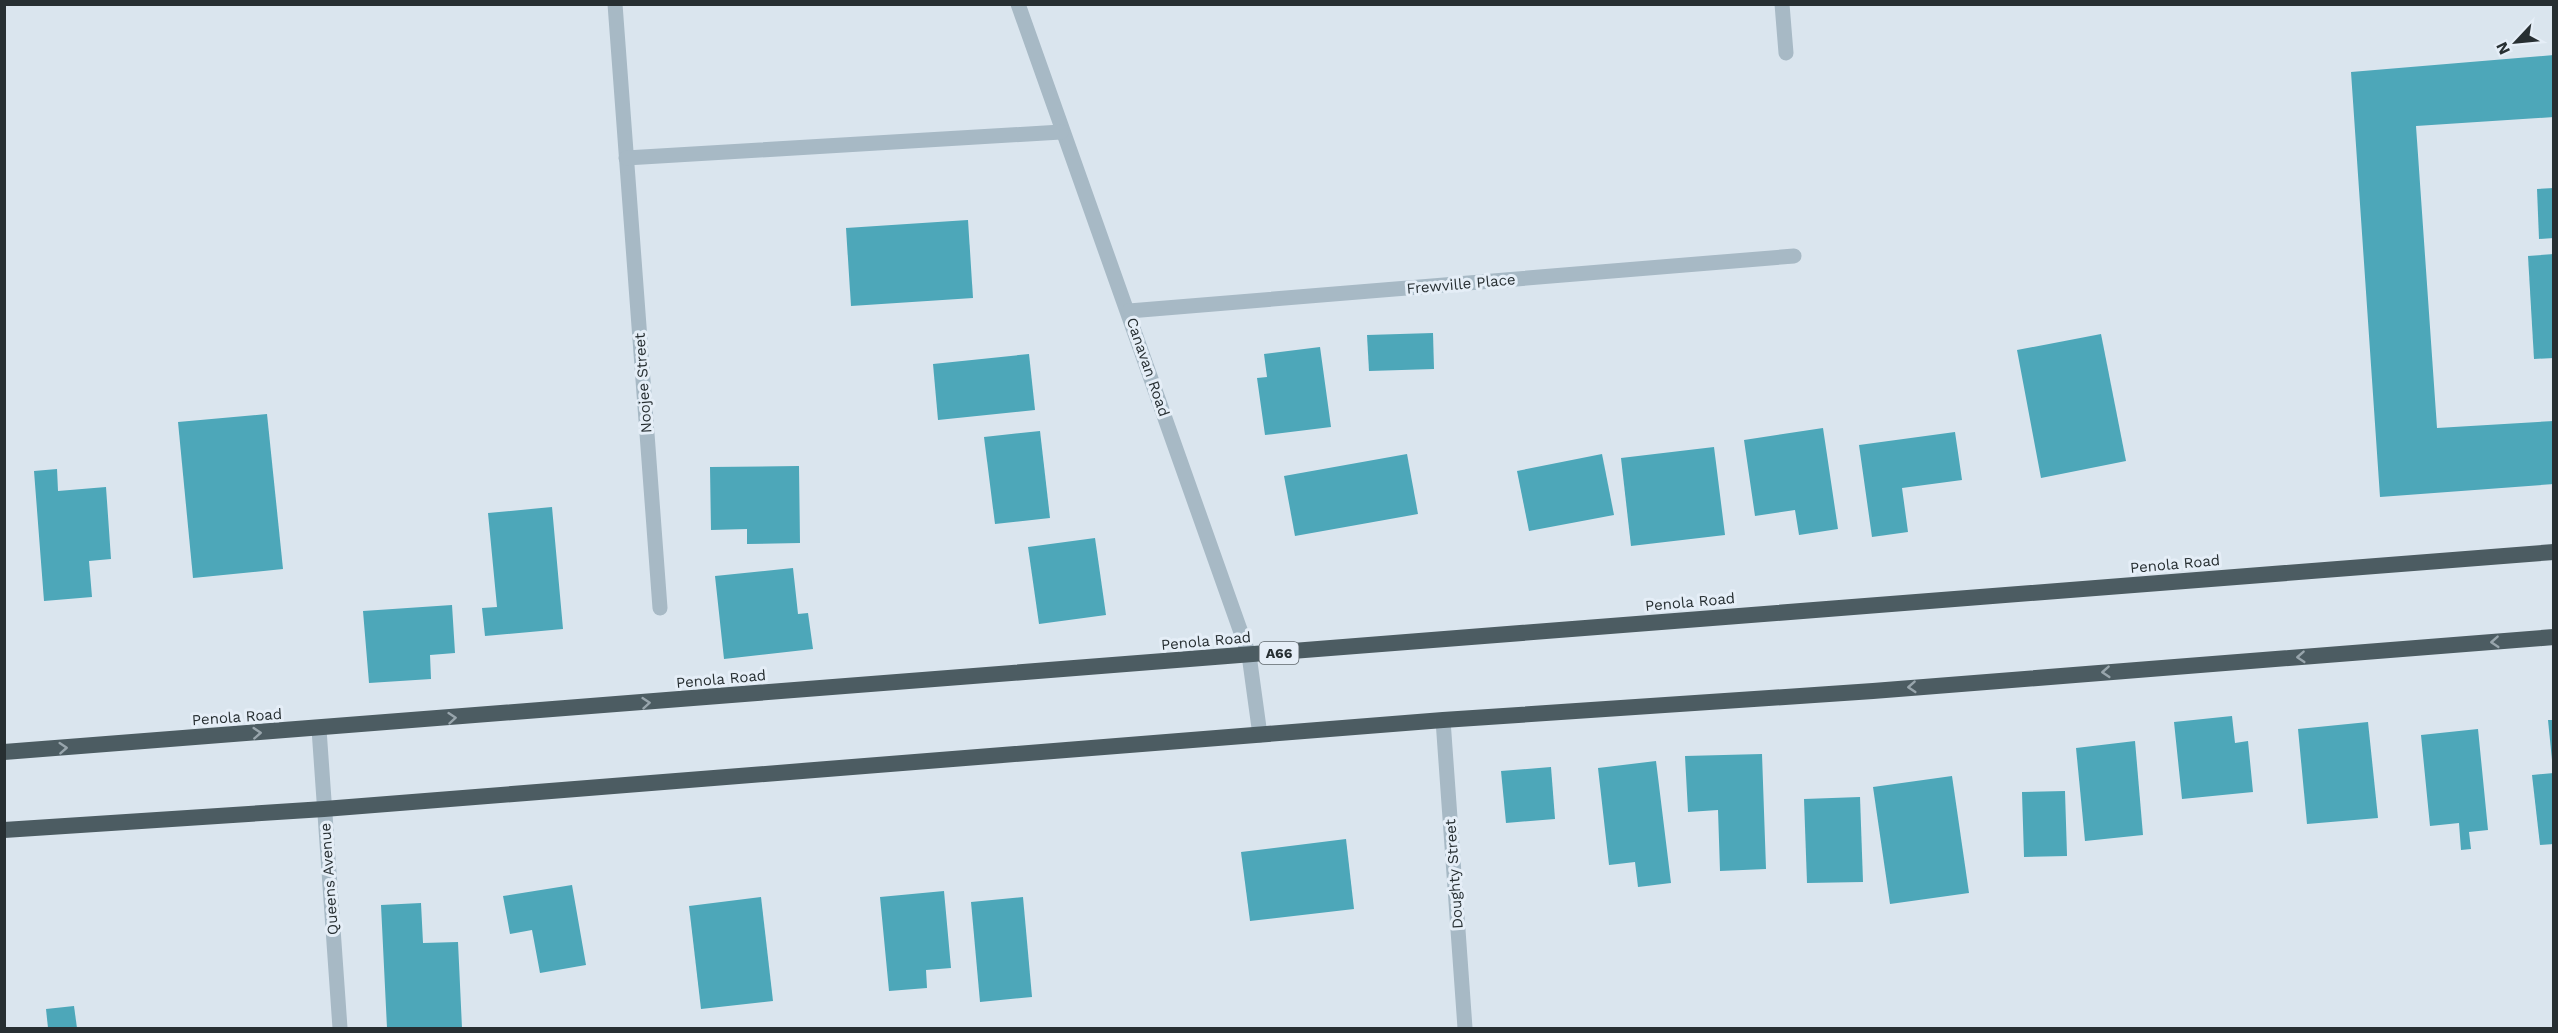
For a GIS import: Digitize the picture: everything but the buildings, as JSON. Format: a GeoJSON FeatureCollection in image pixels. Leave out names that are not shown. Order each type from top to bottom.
{"type":"FeatureCollection","features":[{"type":"Feature","properties":{"kind":"highway","name":"Penola Road"},"geometry":{"type":"LineString","coordinates":[[4,752],[2553,552]]}},
{"type":"Feature","properties":{"kind":"highway"},"geometry":{"type":"LineString","coordinates":[[4,830],[324,809],[1443,720],[1873,691],[2553,637]]}},
{"type":"Feature","properties":{"kind":"street","name":"Noojee Street"},"geometry":{"type":"LineString","coordinates":[[615,4],[660,608]]}},
{"type":"Feature","properties":{"kind":"street","name":"Canavan Road"},"geometry":{"type":"LineString","coordinates":[[1018,4],[1061,132],[1129,311],[1249,656],[1260,735]]}},
{"type":"Feature","properties":{"kind":"street"},"geometry":{"type":"LineString","coordinates":[[1782,4],[1786,53]]}},
{"type":"Feature","properties":{"kind":"street"},"geometry":{"type":"LineString","coordinates":[[626,158],[1061,132]]}},
{"type":"Feature","properties":{"kind":"street","name":"Frewville Place"},"geometry":{"type":"LineString","coordinates":[[1129,311],[1794,256]]}},
{"type":"Feature","properties":{"kind":"street","name":"Doughty Street"},"geometry":{"type":"LineString","coordinates":[[1443,720],[1465,1029]]}},
{"type":"Feature","properties":{"kind":"street","name":"Queens Avenue"},"geometry":{"type":"LineString","coordinates":[[319,729],[340,1029]]}}]}
